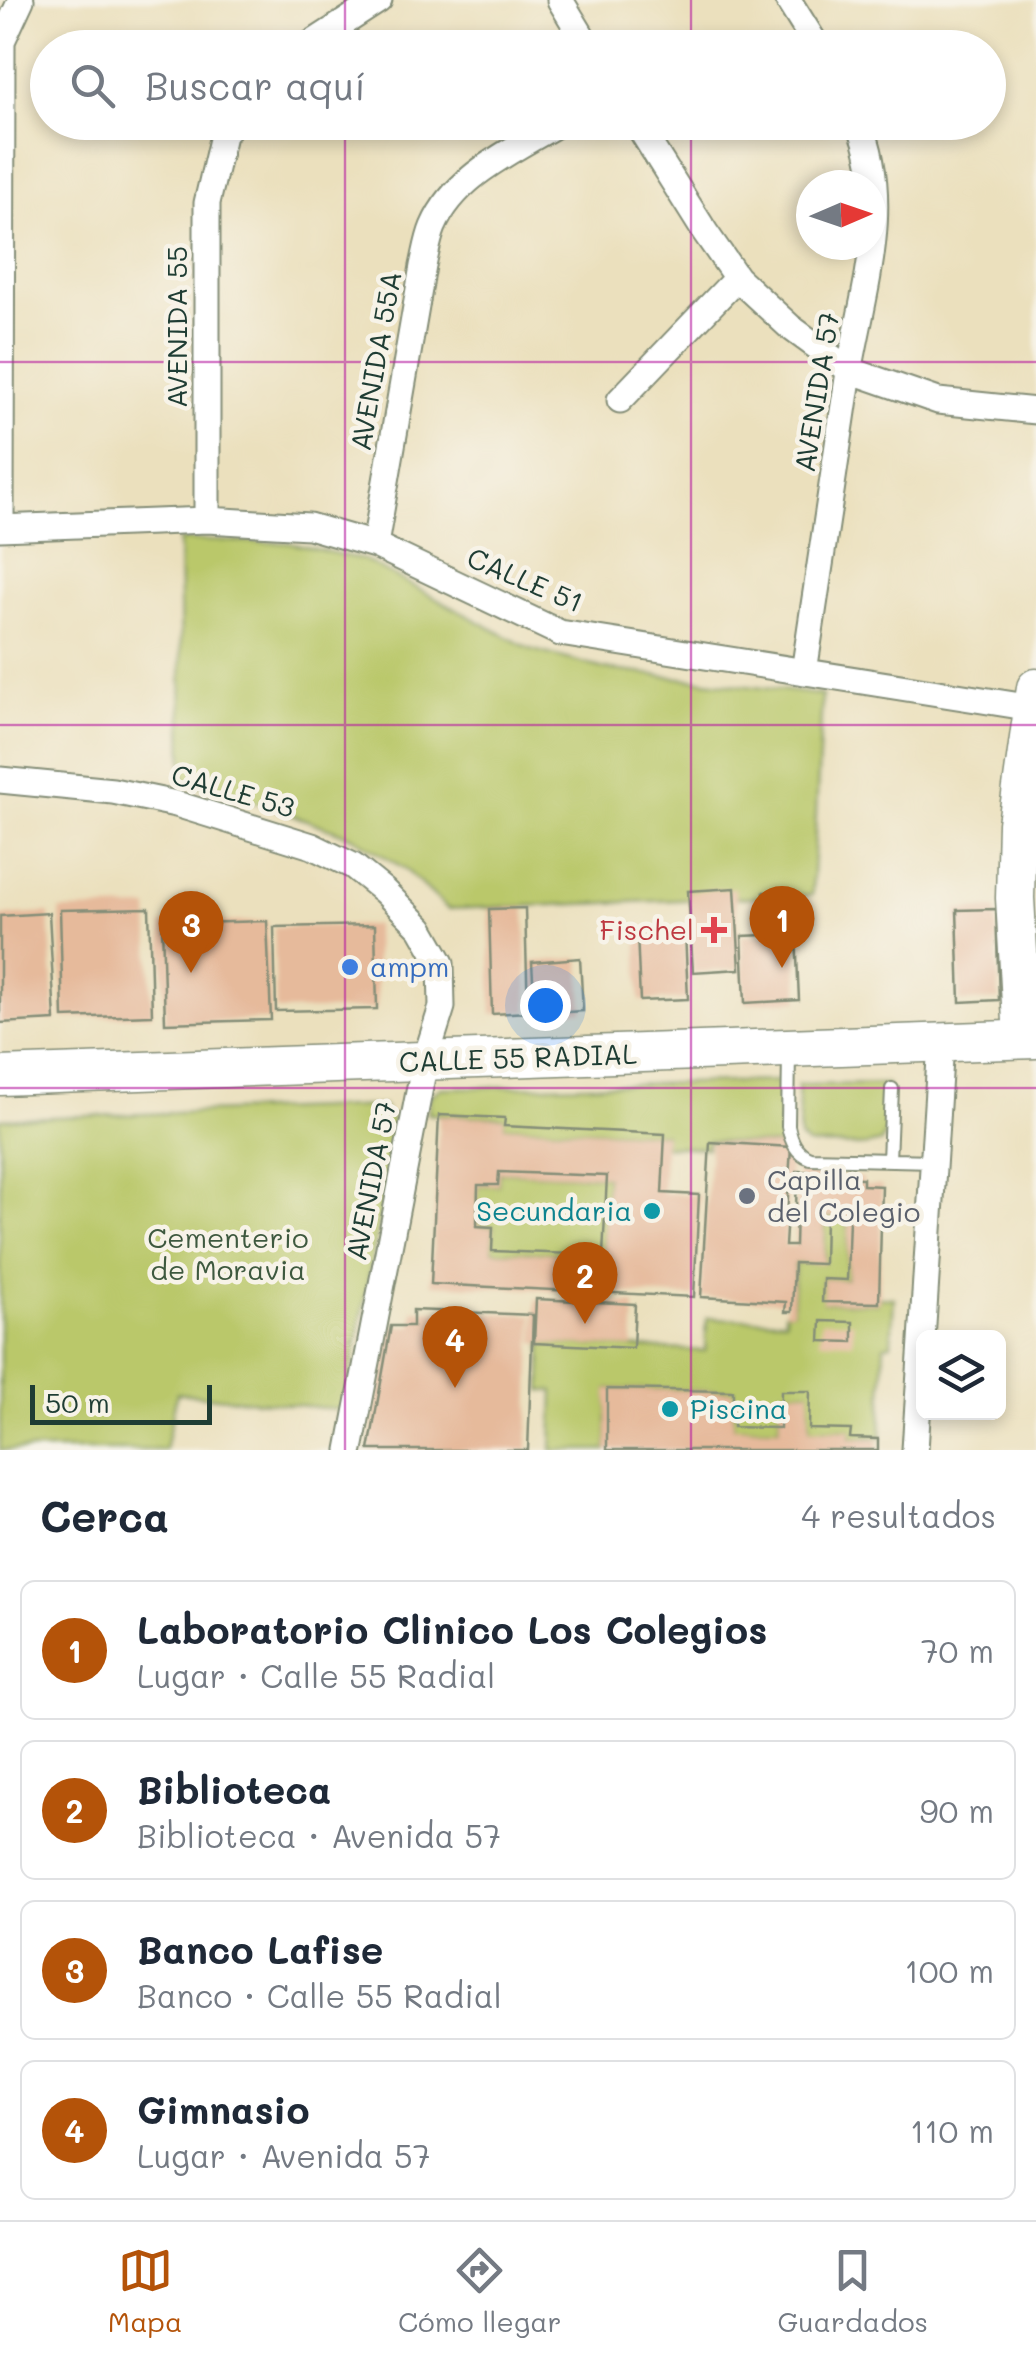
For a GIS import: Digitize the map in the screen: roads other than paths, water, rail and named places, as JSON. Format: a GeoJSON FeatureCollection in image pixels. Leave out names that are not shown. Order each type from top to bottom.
{"type":"FeatureCollection","features":[{"type":"Feature","properties":{"kind":"main road"},"geometry":{"type":"LineString","coordinates":[[1029,1039],[1015,898],[1018,824],[1034,698]]}},
{"type":"Feature","properties":{"kind":"main road","name":"CALLE 55 RADIAL"},"geometry":{"type":"LineString","coordinates":[[0,1076],[1029,1039]]}},
{"type":"Feature","properties":{"kind":"street"},"geometry":{"type":"LineString","coordinates":[[0,528],[2,41],[20,0]]}},
{"type":"Feature","properties":{"kind":"street"},"geometry":{"type":"LineString","coordinates":[[333,30],[379,0]]}},
{"type":"Feature","properties":{"kind":"street"},"geometry":{"type":"LineString","coordinates":[[560,0],[578,30]]}},
{"type":"Feature","properties":{"kind":"street"},"geometry":{"type":"LineString","coordinates":[[788,0],[807,30]]}},
{"type":"Feature","properties":{"kind":"street","name":"AVENIDA 55"},"geometry":{"type":"LineString","coordinates":[[207,520],[207,203],[225,140]]}},
{"type":"Feature","properties":{"kind":"street","name":"AVENIDA 55A"},"geometry":{"type":"LineString","coordinates":[[375,545],[433,226],[455,193],[478,172],[530,140]]}},
{"type":"Feature","properties":{"kind":"street"},"geometry":{"type":"LineString","coordinates":[[647,140],[737,278],[790,327],[849,370],[938,401],[1036,411]]}},
{"type":"Feature","properties":{"kind":"street","name":"AVENIDA 57"},"geometry":{"type":"LineString","coordinates":[[804,672],[874,230],[875,189],[866,140]]}},
{"type":"Feature","properties":{"kind":"street"},"geometry":{"type":"LineString","coordinates":[[620,400],[737,278]]}},
{"type":"Feature","properties":{"kind":"street","name":"CALLE 51"},"geometry":{"type":"LineString","coordinates":[[0,528],[207,520],[309,526],[375,545],[560,633],[804,672],[1034,698]]}},
{"type":"Feature","properties":{"kind":"street","name":"CALLE 53"},"geometry":{"type":"LineString","coordinates":[[0,780],[114,791],[176,804],[312,846],[353,866],[421,928]]}},
{"type":"Feature","properties":{"kind":"street","name":"AVENIDA 57"},"geometry":{"type":"LineString","coordinates":[[350,1450],[425,1062],[442,1007],[441,963],[421,928]]}},
{"type":"Feature","properties":{"kind":"street"},"geometry":{"type":"LineString","coordinates":[[915,1450],[941,1044]]}},
{"type":"Feature","properties":{"kind":"lane"},"geometry":{"type":"LineString","coordinates":[[789,1049],[788,1126],[801,1155],[934,1161]]}},
{"type":"Feature","properties":{"kind":"lane"},"geometry":{"type":"LineString","coordinates":[[890,1160],[892,1090]]}},
{"type":"Feature","properties":{"kind":"place","name":"Fischel"},"geometry":{"type":"Point","coordinates":[714,930]}},
{"type":"Feature","properties":{"kind":"place","name":"ampm"},"geometry":{"type":"Point","coordinates":[350,967]}},
{"type":"Feature","properties":{"kind":"place","name":"Laboratorio Clinico Los Colegios"},"geometry":{"type":"Point","coordinates":[782,968]}},
{"type":"Feature","properties":{"kind":"place","name":"Banco Lafise"},"geometry":{"type":"Point","coordinates":[191,973]}},
{"type":"Feature","properties":{"kind":"place","name":"Capilla del Colegio"},"geometry":{"type":"Point","coordinates":[747,1196]}},
{"type":"Feature","properties":{"kind":"place","name":"Secundaria"},"geometry":{"type":"Point","coordinates":[652,1211]}},
{"type":"Feature","properties":{"kind":"place","name":"Biblioteca"},"geometry":{"type":"Point","coordinates":[585,1324]}},
{"type":"Feature","properties":{"kind":"place","name":"Gimnasio"},"geometry":{"type":"Point","coordinates":[455,1388]}},
{"type":"Feature","properties":{"kind":"place","name":"Piscina"},"geometry":{"type":"Point","coordinates":[670,1409]}},
{"type":"Feature","properties":{"kind":"park label","name":"Cementerio de Moravia"},"geometry":{"type":"Point","coordinates":[228,1254]}}]}
